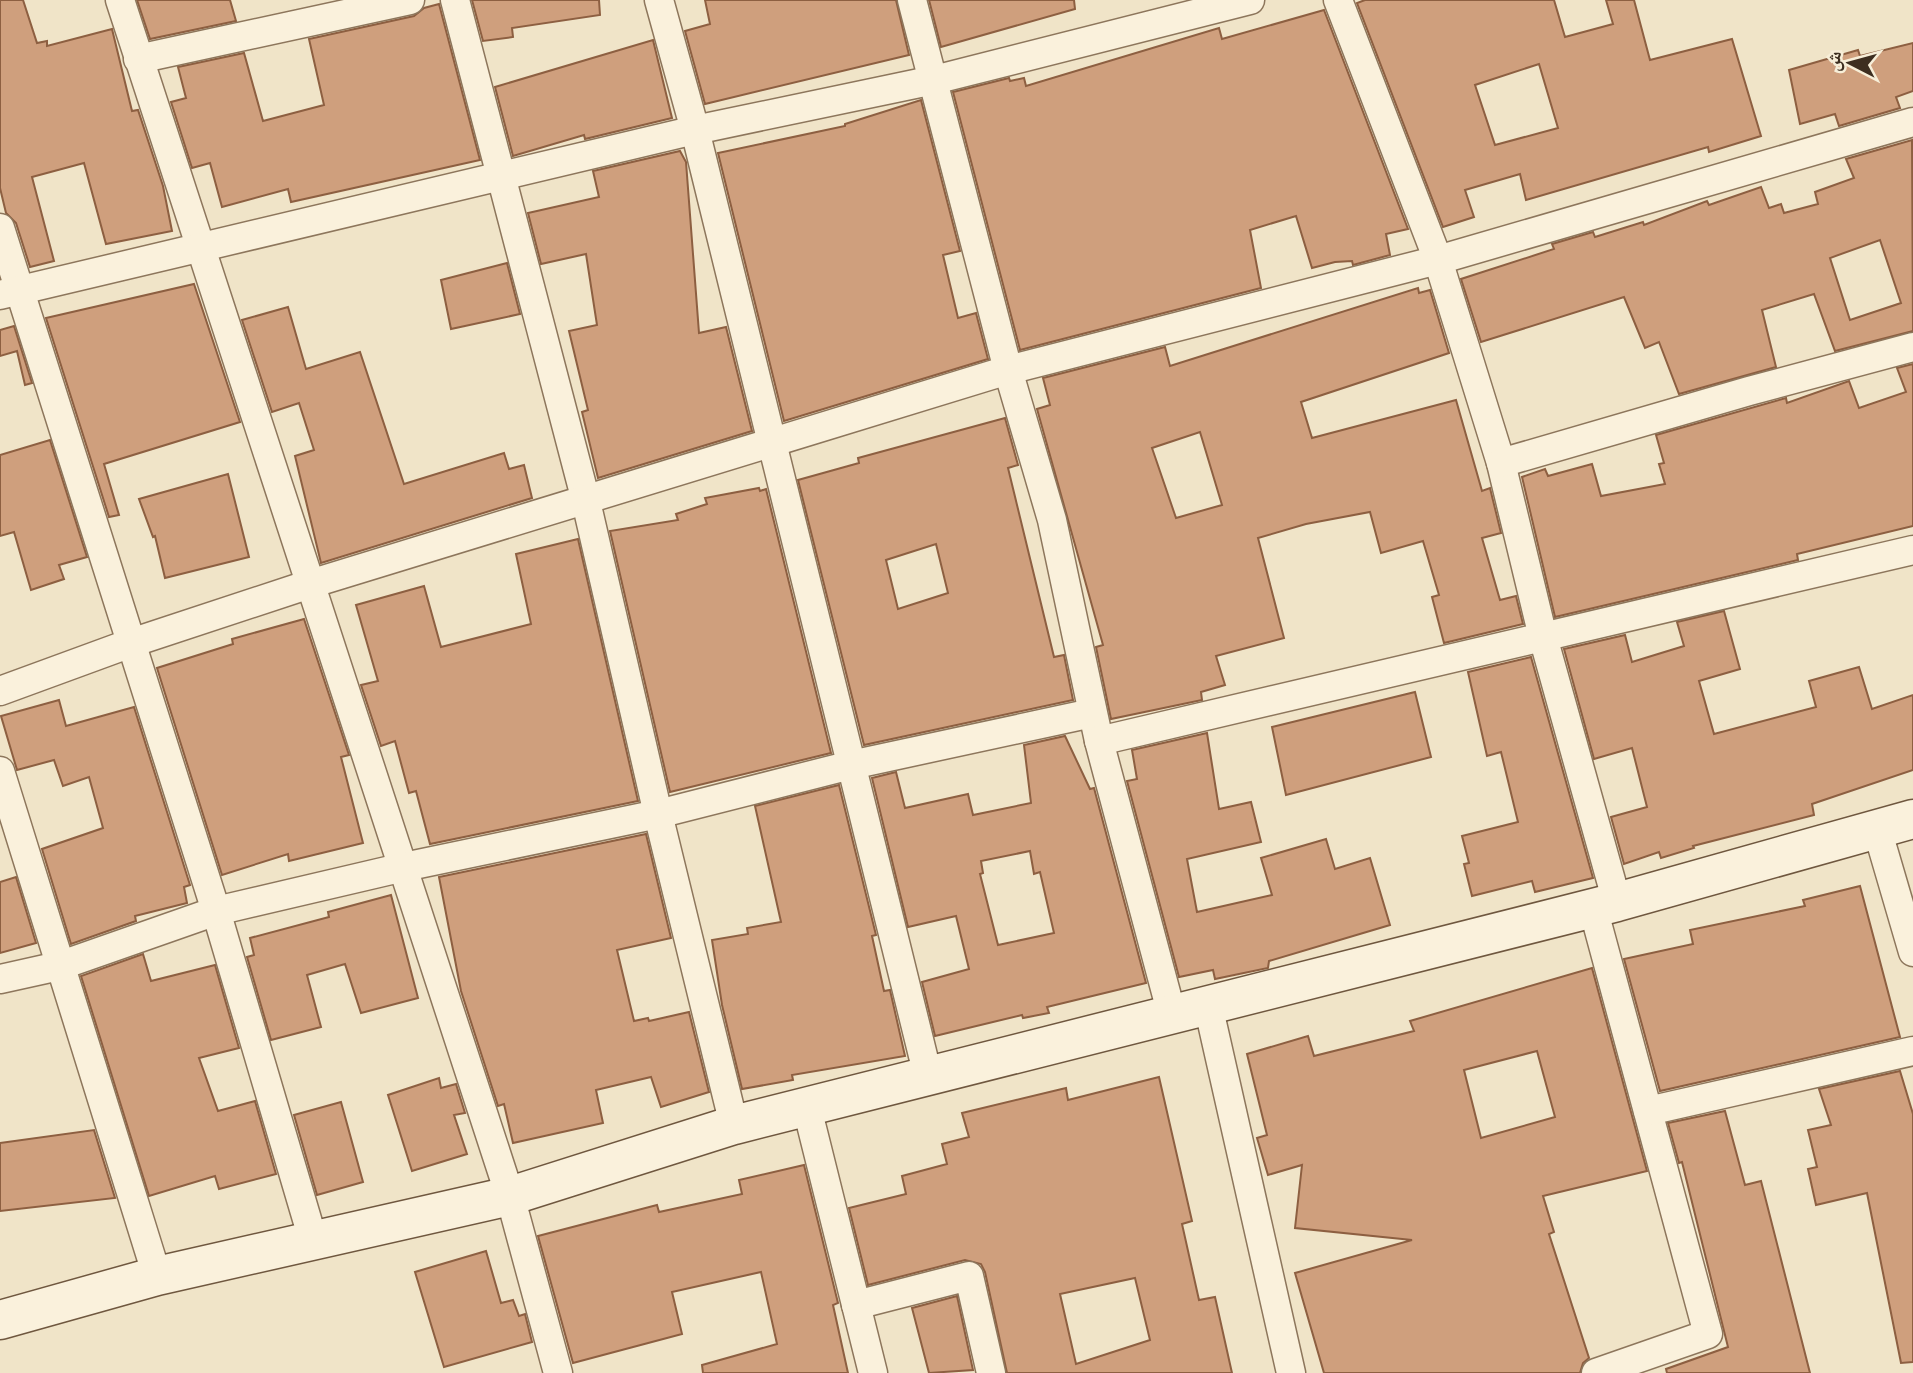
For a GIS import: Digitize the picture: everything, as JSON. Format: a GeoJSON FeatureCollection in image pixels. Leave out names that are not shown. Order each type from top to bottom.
{"type":"FeatureCollection","features":[{"type":"Feature","properties":{"kind":"street"},"geometry":{"type":"LineString","coordinates":[[120,0],[510,1196],[558,1373]]}},
{"type":"Feature","properties":{"kind":"street"},"geometry":{"type":"LineString","coordinates":[[138,59],[410,0]]}},
{"type":"Feature","properties":{"kind":"street"},"geometry":{"type":"LineString","coordinates":[[455,0],[585,497],[658,814],[734,1125]]}},
{"type":"Feature","properties":{"kind":"street"},"geometry":{"type":"LineString","coordinates":[[659,0],[695,130],[928,1076]]}},
{"type":"Feature","properties":{"kind":"street"},"geometry":{"type":"LineString","coordinates":[[912,0],[1008,370],[1052,520],[1099,741],[1172,1015]]}},
{"type":"Feature","properties":{"kind":"street"},"geometry":{"type":"LineString","coordinates":[[10,293],[695,130],[934,80],[1250,0]]}},
{"type":"Feature","properties":{"kind":"street"},"geometry":{"type":"LineString","coordinates":[[1338,0],[1438,260],[1501,463],[1605,905],[1648,1111],[1708,1334],[1596,1373]]}},
{"type":"Feature","properties":{"kind":"street"},"geometry":{"type":"LineString","coordinates":[[0,691],[131,643],[310,584],[585,497],[1008,370],[1438,260],[1913,122]]}},
{"type":"Feature","properties":{"kind":"street"},"geometry":{"type":"LineString","coordinates":[[0,228],[10,293],[131,643],[216,911],[314,1243]]}},
{"type":"Feature","properties":{"kind":"street"},"geometry":{"type":"LineString","coordinates":[[1501,463],[1913,347]]}},
{"type":"Feature","properties":{"kind":"street"},"geometry":{"type":"LineString","coordinates":[[1099,741],[1913,550]]}},
{"type":"Feature","properties":{"kind":"street"},"geometry":{"type":"LineString","coordinates":[[0,979],[59,967],[216,911],[404,867],[658,814],[850,765],[1093,713]]}},
{"type":"Feature","properties":{"kind":"street"},"geometry":{"type":"LineString","coordinates":[[0,771],[157,1276]]}},
{"type":"Feature","properties":{"kind":"street"},"geometry":{"type":"LineString","coordinates":[[0,1320],[157,1276],[314,1243],[510,1196],[734,1125],[1605,905],[1913,819]]}},
{"type":"Feature","properties":{"kind":"street"},"geometry":{"type":"LineString","coordinates":[[1877,829],[1913,951]]}},
{"type":"Feature","properties":{"kind":"street"},"geometry":{"type":"LineString","coordinates":[[1208,1005],[1292,1373]]}},
{"type":"Feature","properties":{"kind":"street"},"geometry":{"type":"LineString","coordinates":[[1648,1111],[1913,1051]]}},
{"type":"Feature","properties":{"kind":"street"},"geometry":{"type":"LineString","coordinates":[[807,1108],[873,1373]]}},
{"type":"Feature","properties":{"kind":"street"},"geometry":{"type":"LineString","coordinates":[[856,1305],[969,1276],[991,1373]]}},
{"type":"Feature","properties":{"kind":"building"},"geometry":{"type":"Polygon","coordinates":[[[0,0],[23,0],[37,43],[47,41],[47,46],[112,29],[132,111],[138,110],[163,186],[172,231],[106,244],[84,163],[32,177],[54,261],[30,267],[16,223],[6,213],[0,188],[0,0]]]}},
{"type":"Feature","properties":{"kind":"building"},"geometry":{"type":"Polygon","coordinates":[[[137,0],[230,0],[236,21],[150,39],[137,0]]]}},
{"type":"Feature","properties":{"kind":"building"},"geometry":{"type":"Polygon","coordinates":[[[472,0],[599,0],[600,15],[512,28],[513,37],[483,41],[472,0]]]}},
{"type":"Feature","properties":{"kind":"building"},"geometry":{"type":"Polygon","coordinates":[[[705,0],[896,0],[909,55],[705,104],[685,31],[710,24],[705,0]]]}},
{"type":"Feature","properties":{"kind":"building"},"geometry":{"type":"Polygon","coordinates":[[[929,0],[1074,0],[1075,9],[941,47],[929,0]]]}},
{"type":"Feature","properties":{"kind":"building"},"geometry":{"type":"Polygon","coordinates":[[[1365,0],[1554,0],[1565,37],[1613,24],[1606,0],[1634,0],[1650,60],[1732,39],[1761,136],[1709,152],[1708,147],[1526,200],[1520,174],[1465,190],[1474,217],[1443,227],[1357,3],[1365,0]],[[1539,64],[1475,85],[1495,145],[1558,128],[1539,64]]]}},
{"type":"Feature","properties":{"kind":"building"},"geometry":{"type":"Polygon","coordinates":[[[439,4],[480,160],[291,202],[288,189],[222,207],[210,163],[192,168],[171,102],[186,98],[178,67],[244,53],[263,121],[324,105],[309,39],[414,16],[424,8],[439,4]]]}},
{"type":"Feature","properties":{"kind":"building"},"geometry":{"type":"Polygon","coordinates":[[[1324,10],[1408,229],[1386,234],[1390,255],[1353,265],[1352,261],[1335,262],[1312,268],[1296,216],[1250,230],[1261,288],[1020,350],[953,92],[1009,78],[1010,81],[1024,78],[1026,86],[1219,28],[1222,39],[1324,10]]]}},
{"type":"Feature","properties":{"kind":"building"},"geometry":{"type":"Polygon","coordinates":[[[653,40],[672,118],[585,139],[584,135],[513,156],[495,87],[653,40]]]}},
{"type":"Feature","properties":{"kind":"building"},"geometry":{"type":"Polygon","coordinates":[[[1913,43],[1913,91],[1896,97],[1900,108],[1839,126],[1835,114],[1800,124],[1789,70],[1858,50],[1860,56],[1913,43]]]}},
{"type":"Feature","properties":{"kind":"building"},"geometry":{"type":"Polygon","coordinates":[[[921,100],[960,251],[943,255],[958,318],[976,313],[988,359],[784,421],[718,153],[845,126],[921,100]]]}},
{"type":"Feature","properties":{"kind":"building"},"geometry":{"type":"Polygon","coordinates":[[[1912,140],[1913,331],[1835,351],[1814,294],[1762,310],[1776,367],[1679,394],[1659,342],[1645,348],[1624,297],[1481,342],[1461,279],[1554,249],[1552,244],[1593,232],[1595,237],[1643,222],[1644,225],[1707,201],[1709,205],[1761,187],[1769,208],[1781,204],[1784,213],[1818,204],[1815,192],[1854,178],[1846,159],[1912,140]],[[1880,240],[1830,258],[1850,320],[1901,303],[1880,240]]]}},
{"type":"Feature","properties":{"kind":"building"},"geometry":{"type":"Polygon","coordinates":[[[680,151],[686,162],[699,333],[726,327],[752,431],[598,478],[582,412],[588,410],[569,331],[597,325],[586,254],[541,264],[528,213],[599,197],[593,171],[680,151]]]}},
{"type":"Feature","properties":{"kind":"building"},"geometry":{"type":"Polygon","coordinates":[[[507,263],[520,314],[451,329],[441,280],[507,263]]]}},
{"type":"Feature","properties":{"kind":"building"},"geometry":{"type":"Polygon","coordinates":[[[194,284],[240,422],[104,464],[119,515],[109,517],[46,318],[194,284]]]}},
{"type":"Feature","properties":{"kind":"building"},"geometry":{"type":"Polygon","coordinates":[[[1418,288],[1419,293],[1430,290],[1449,353],[1301,402],[1312,438],[1456,400],[1482,491],[1490,488],[1501,533],[1482,538],[1500,600],[1516,596],[1523,624],[1444,643],[1432,597],[1439,595],[1423,541],[1381,553],[1370,512],[1306,524],[1258,538],[1284,638],[1216,656],[1225,685],[1201,692],[1202,700],[1111,719],[1096,647],[1103,645],[1037,409],[1050,405],[1043,378],[1165,347],[1170,366],[1418,288]],[[1200,432],[1152,448],[1176,518],[1222,505],[1200,432]]]}},
{"type":"Feature","properties":{"kind":"building"},"geometry":{"type":"Polygon","coordinates":[[[288,307],[306,369],[360,352],[404,484],[504,453],[509,469],[524,465],[532,498],[321,563],[295,456],[314,450],[299,403],[272,412],[242,320],[288,307]]]}},
{"type":"Feature","properties":{"kind":"building"},"geometry":{"type":"Polygon","coordinates":[[[14,326],[32,383],[25,385],[17,351],[0,356],[0,330],[14,326]]]}},
{"type":"Feature","properties":{"kind":"building"},"geometry":{"type":"Polygon","coordinates":[[[1913,364],[1913,526],[1797,554],[1798,560],[1555,617],[1522,477],[1545,469],[1548,476],[1592,464],[1601,496],[1665,484],[1659,464],[1664,463],[1656,435],[1786,398],[1787,403],[1849,381],[1859,408],[1906,392],[1897,368],[1913,364]]]}},
{"type":"Feature","properties":{"kind":"building"},"geometry":{"type":"Polygon","coordinates":[[[1005,418],[1018,465],[1008,468],[1054,657],[1064,655],[1073,700],[864,745],[798,480],[859,463],[858,458],[1005,418]],[[936,544],[886,560],[898,609],[948,593],[936,544]]]}},
{"type":"Feature","properties":{"kind":"building"},"geometry":{"type":"Polygon","coordinates":[[[50,440],[87,557],[59,565],[64,579],[31,590],[14,532],[0,536],[0,455],[50,440]]]}},
{"type":"Feature","properties":{"kind":"building"},"geometry":{"type":"Polygon","coordinates":[[[228,474],[249,557],[165,578],[155,536],[153,537],[139,499],[228,474]]]}},
{"type":"Feature","properties":{"kind":"building"},"geometry":{"type":"Polygon","coordinates":[[[759,488],[760,491],[766,489],[831,753],[670,792],[610,531],[678,520],[676,514],[707,504],[705,498],[759,488]]]}},
{"type":"Feature","properties":{"kind":"building"},"geometry":{"type":"Polygon","coordinates":[[[578,539],[638,801],[430,844],[416,791],[409,793],[395,741],[381,746],[361,685],[378,681],[356,605],[424,586],[441,647],[531,624],[516,554],[578,539]]]}},
{"type":"Feature","properties":{"kind":"building"},"geometry":{"type":"Polygon","coordinates":[[[1724,611],[1740,669],[1699,681],[1714,734],[1816,707],[1809,681],[1859,667],[1872,709],[1913,695],[1913,770],[1812,804],[1814,815],[1693,846],[1694,848],[1661,858],[1659,852],[1624,864],[1611,817],[1647,807],[1632,748],[1594,759],[1564,649],[1625,635],[1632,662],[1684,646],[1677,622],[1724,611]]]}},
{"type":"Feature","properties":{"kind":"building"},"geometry":{"type":"Polygon","coordinates":[[[304,619],[349,755],[341,757],[363,843],[289,861],[288,854],[222,875],[157,668],[233,644],[232,639],[304,619]]]}},
{"type":"Feature","properties":{"kind":"building"},"geometry":{"type":"Polygon","coordinates":[[[1531,657],[1593,878],[1535,892],[1532,881],[1472,896],[1464,864],[1469,863],[1462,836],[1518,822],[1501,752],[1487,756],[1468,672],[1531,657]]]}},
{"type":"Feature","properties":{"kind":"building"},"geometry":{"type":"Polygon","coordinates":[[[1415,692],[1431,757],[1286,795],[1272,727],[1415,692]]]}},
{"type":"Feature","properties":{"kind":"building"},"geometry":{"type":"Polygon","coordinates":[[[59,700],[66,726],[134,707],[190,885],[184,887],[187,903],[135,916],[136,921],[71,944],[42,849],[103,828],[89,777],[63,786],[54,760],[17,770],[1,716],[59,700]]]}},
{"type":"Feature","properties":{"kind":"building"},"geometry":{"type":"Polygon","coordinates":[[[1207,733],[1219,809],[1251,802],[1261,842],[1187,859],[1197,912],[1272,895],[1261,858],[1326,839],[1335,869],[1370,858],[1390,925],[1269,961],[1268,968],[1215,979],[1213,970],[1179,977],[1127,781],[1137,779],[1132,750],[1207,733]]]}},
{"type":"Feature","properties":{"kind":"building"},"geometry":{"type":"Polygon","coordinates":[[[1065,736],[1090,789],[1094,788],[1146,983],[1047,1007],[1049,1013],[1023,1018],[1022,1015],[935,1036],[922,982],[969,969],[956,916],[908,927],[872,778],[896,772],[905,808],[968,794],[973,815],[1031,803],[1024,745],[1065,736]],[[1030,851],[981,861],[983,873],[980,874],[998,945],[1054,933],[1040,872],[1034,874],[1030,851]]]}},
{"type":"Feature","properties":{"kind":"building"},"geometry":{"type":"Polygon","coordinates":[[[839,785],[876,935],[872,936],[884,991],[890,990],[905,1056],[792,1075],[793,1080],[742,1089],[722,1005],[712,940],[748,934],[747,928],[781,922],[755,806],[839,785]]]}},
{"type":"Feature","properties":{"kind":"building"},"geometry":{"type":"Polygon","coordinates":[[[646,834],[671,938],[617,950],[634,1021],[648,1018],[649,1021],[689,1012],[709,1092],[661,1107],[651,1077],[596,1090],[603,1123],[513,1143],[504,1104],[498,1106],[461,991],[439,877],[646,834]]]}},
{"type":"Feature","properties":{"kind":"building"},"geometry":{"type":"Polygon","coordinates":[[[16,877],[36,943],[0,953],[0,882],[16,877]]]}},
{"type":"Feature","properties":{"kind":"building"},"geometry":{"type":"Polygon","coordinates":[[[1860,886],[1900,1037],[1660,1091],[1624,959],[1693,944],[1690,930],[1805,906],[1803,900],[1860,886]]]}},
{"type":"Feature","properties":{"kind":"building"},"geometry":{"type":"Polygon","coordinates":[[[391,895],[418,998],[361,1013],[345,964],[307,975],[321,1027],[271,1040],[247,957],[254,955],[250,938],[329,917],[328,912],[391,895]]]}},
{"type":"Feature","properties":{"kind":"building"},"geometry":{"type":"Polygon","coordinates":[[[143,954],[151,981],[215,965],[239,1048],[199,1058],[218,1111],[255,1101],[276,1174],[219,1189],[215,1176],[149,1196],[81,976],[143,954]]]}},
{"type":"Feature","properties":{"kind":"building"},"geometry":{"type":"Polygon","coordinates":[[[1592,968],[1647,1171],[1543,1196],[1554,1232],[1549,1234],[1589,1358],[1583,1363],[1580,1373],[1324,1373],[1295,1273],[1412,1240],[1295,1228],[1302,1165],[1268,1175],[1257,1138],[1267,1135],[1247,1054],[1308,1036],[1314,1056],[1414,1031],[1410,1021],[1592,968]],[[1537,1051],[1464,1070],[1481,1138],[1555,1117],[1537,1051]]]}},
{"type":"Feature","properties":{"kind":"building"},"geometry":{"type":"Polygon","coordinates":[[[1900,1071],[1913,1114],[1913,1362],[1901,1363],[1867,1193],[1816,1205],[1808,1169],[1817,1167],[1808,1130],[1831,1125],[1819,1089],[1900,1071]]]}},
{"type":"Feature","properties":{"kind":"building"},"geometry":{"type":"Polygon","coordinates":[[[1159,1077],[1192,1221],[1182,1224],[1199,1300],[1215,1297],[1232,1373],[1007,1373],[981,1264],[965,1260],[868,1285],[849,1208],[906,1194],[902,1176],[947,1164],[942,1144],[969,1137],[962,1113],[1066,1088],[1068,1100],[1159,1077]],[[1135,1278],[1060,1294],[1076,1364],[1150,1340],[1135,1278]]]}},
{"type":"Feature","properties":{"kind":"building"},"geometry":{"type":"Polygon","coordinates":[[[439,1078],[441,1088],[456,1084],[465,1113],[454,1115],[467,1154],[412,1171],[388,1095],[439,1078]]]}},
{"type":"Feature","properties":{"kind":"building"},"geometry":{"type":"Polygon","coordinates":[[[341,1102],[363,1182],[317,1195],[294,1115],[341,1102]]]}},
{"type":"Feature","properties":{"kind":"building"},"geometry":{"type":"Polygon","coordinates":[[[1725,1111],[1745,1185],[1761,1181],[1810,1373],[1667,1373],[1666,1369],[1728,1347],[1682,1162],[1679,1163],[1668,1123],[1725,1111]]]}},
{"type":"Feature","properties":{"kind":"building"},"geometry":{"type":"Polygon","coordinates":[[[94,1130],[115,1198],[0,1211],[0,1143],[94,1130]]]}},
{"type":"Feature","properties":{"kind":"building"},"geometry":{"type":"Polygon","coordinates":[[[804,1165],[838,1303],[833,1305],[848,1373],[703,1373],[702,1365],[777,1344],[761,1272],[672,1292],[682,1334],[573,1363],[538,1236],[657,1205],[659,1212],[742,1194],[739,1180],[804,1165]]]}},
{"type":"Feature","properties":{"kind":"building"},"geometry":{"type":"Polygon","coordinates":[[[486,1251],[501,1303],[513,1300],[519,1316],[525,1314],[532,1342],[444,1367],[415,1272],[486,1251]]]}},
{"type":"Feature","properties":{"kind":"building"},"geometry":{"type":"Polygon","coordinates":[[[957,1296],[973,1370],[929,1373],[912,1308],[957,1296]]]}}]}
